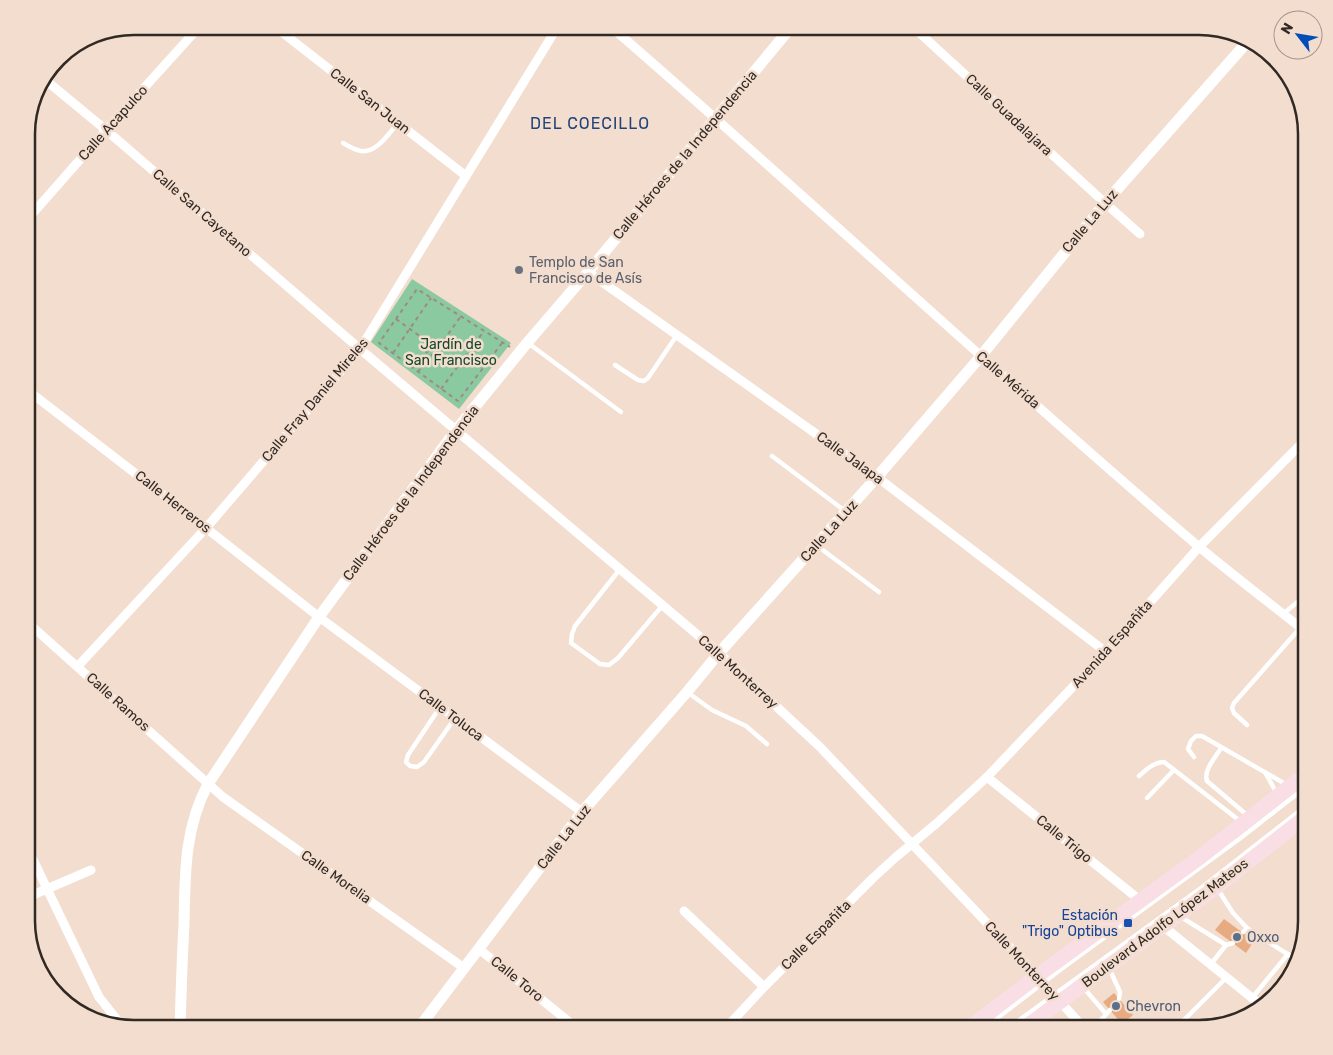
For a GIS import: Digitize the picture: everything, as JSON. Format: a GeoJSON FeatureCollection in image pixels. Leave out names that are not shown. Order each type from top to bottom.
{"type":"FeatureCollection","features":[{"type":"Feature","properties":{"kind":"main road"},"geometry":{"type":"LineString","coordinates":[[981,1020],[1040,980],[1298,780]]}},
{"type":"Feature","properties":{"kind":"main road","name":"Boulevard Adolfo López Mateos"},"geometry":{"type":"LineString","coordinates":[[1033,1020],[1056,998],[1081,985],[1108,966],[1216,887],[1298,823]]}},
{"type":"Feature","properties":{"kind":"street","name":"Calle Acapulco"},"geometry":{"type":"LineString","coordinates":[[35,211],[192,35]]}},
{"type":"Feature","properties":{"kind":"street","name":"Calle San Juan"},"geometry":{"type":"LineString","coordinates":[[286,35],[466,176]]}},
{"type":"Feature","properties":{"kind":"street","name":"Calle Fray Daniel Mireles"},"geometry":{"type":"LineString","coordinates":[[78,666],[206,528],[360,349],[552,35]]}},
{"type":"Feature","properties":{"kind":"street","name":"Calle Mérida"},"geometry":{"type":"LineString","coordinates":[[620,35],[1199,547],[1298,626]]}},
{"type":"Feature","properties":{"kind":"street","name":"Calle Héroes de la Independencia"},"geometry":{"type":"LineString","coordinates":[[180,1020],[188,848],[193,819],[208,784],[319,617],[456,430],[785,35]]}},
{"type":"Feature","properties":{"kind":"street","name":"Calle Guadalajara"},"geometry":{"type":"LineString","coordinates":[[922,35],[1140,234]]}},
{"type":"Feature","properties":{"kind":"street","name":"Calle La Luz"},"geometry":{"type":"LineString","coordinates":[[425,1020],[582,812],[719,653],[877,477],[981,356],[1105,203],[1244,46]]}},
{"type":"Feature","properties":{"kind":"street","name":"Calle San Cayetano"},"geometry":{"type":"LineString","coordinates":[[49,83],[360,349]]}},
{"type":"Feature","properties":{"kind":"street","name":"Calle Jalapa"},"geometry":{"type":"LineString","coordinates":[[588,272],[877,477],[1106,652]]}},
{"type":"Feature","properties":{"kind":"street","name":"Calle Monterrey"},"geometry":{"type":"LineString","coordinates":[[360,349],[719,653],[820,747],[1076,1020]]}},
{"type":"Feature","properties":{"kind":"street","name":"Calle Herreros"},"geometry":{"type":"LineString","coordinates":[[35,396],[319,617]]}},
{"type":"Feature","properties":{"kind":"street","name":"Avenida Españita"},"geometry":{"type":"LineString","coordinates":[[911,844],[938,823],[987,777],[1106,652],[1199,547],[1298,447]]}},
{"type":"Feature","properties":{"kind":"street","name":"Calle Toluca"},"geometry":{"type":"LineString","coordinates":[[319,617],[582,812]]}},
{"type":"Feature","properties":{"kind":"street","name":"Calle Ramos"},"geometry":{"type":"LineString","coordinates":[[35,629],[208,784]]}},
{"type":"Feature","properties":{"kind":"street","name":"Calle Trigo"},"geometry":{"type":"LineString","coordinates":[[987,777],[1141,901]]}},
{"type":"Feature","properties":{"kind":"street","name":"Calle Morelia"},"geometry":{"type":"LineString","coordinates":[[208,784],[223,797],[464,968]]}},
{"type":"Feature","properties":{"kind":"street","name":"Calle Españita"},"geometry":{"type":"LineString","coordinates":[[733,1020],[873,878],[911,844]]}},
{"type":"Feature","properties":{"kind":"street"},"geometry":{"type":"LineString","coordinates":[[35,864],[99,996],[116,1018]]}},
{"type":"Feature","properties":{"kind":"street"},"geometry":{"type":"LineString","coordinates":[[35,894],[92,870]]}},
{"type":"Feature","properties":{"kind":"street"},"geometry":{"type":"LineString","coordinates":[[684,911],[764,987]]}},
{"type":"Feature","properties":{"kind":"street"},"geometry":{"type":"LineString","coordinates":[[1163,926],[1256,1001]]}},
{"type":"Feature","properties":{"kind":"street","name":"Calle Toro"},"geometry":{"type":"LineString","coordinates":[[479,949],[567,1020]]}},
{"type":"Feature","properties":{"kind":"lane"},"geometry":{"type":"LineString","coordinates":[[342,144],[359,151],[366,151],[375,147],[398,123]]}},
{"type":"Feature","properties":{"kind":"lane"},"geometry":{"type":"LineString","coordinates":[[615,365],[638,380],[644,381],[648,378],[677,335]]}},
{"type":"Feature","properties":{"kind":"lane"},"geometry":{"type":"LineString","coordinates":[[527,343],[621,412]]}},
{"type":"Feature","properties":{"kind":"lane"},"geometry":{"type":"LineString","coordinates":[[772,456],[846,512]]}},
{"type":"Feature","properties":{"kind":"lane"},"geometry":{"type":"LineString","coordinates":[[816,545],[879,592]]}},
{"type":"Feature","properties":{"kind":"lane"},"geometry":{"type":"LineString","coordinates":[[620,569],[575,626],[571,643],[600,664],[609,665],[618,658],[662,606]]}},
{"type":"Feature","properties":{"kind":"lane"},"geometry":{"type":"LineString","coordinates":[[1283,614],[1298,602]]}},
{"type":"Feature","properties":{"kind":"lane"},"geometry":{"type":"LineString","coordinates":[[1247,725],[1234,713],[1232,708],[1234,703],[1298,635]]}},
{"type":"Feature","properties":{"kind":"lane"},"geometry":{"type":"LineString","coordinates":[[687,692],[712,710],[746,726],[767,744]]}},
{"type":"Feature","properties":{"kind":"lane"},"geometry":{"type":"LineString","coordinates":[[440,706],[408,755],[406,762],[410,766],[417,767],[424,762],[455,718]]}},
{"type":"Feature","properties":{"kind":"lane"},"geometry":{"type":"LineString","coordinates":[[1194,757],[1188,749],[1191,741],[1196,736],[1202,736],[1276,778],[1284,791]]}},
{"type":"Feature","properties":{"kind":"lane"},"geometry":{"type":"LineString","coordinates":[[1221,748],[1207,772],[1206,781],[1247,821]]}},
{"type":"Feature","properties":{"kind":"lane"},"geometry":{"type":"LineString","coordinates":[[1139,776],[1156,764],[1164,762],[1247,821]]}},
{"type":"Feature","properties":{"kind":"lane"},"geometry":{"type":"LineString","coordinates":[[1147,798],[1174,770]]}},
{"type":"Feature","properties":{"kind":"lane"},"geometry":{"type":"LineString","coordinates":[[1266,774],[1284,791]]}},
{"type":"Feature","properties":{"kind":"lane"},"geometry":{"type":"LineString","coordinates":[[993,1020],[1040,980],[1242,837],[1298,793]]}},
{"type":"Feature","properties":{"kind":"lane"},"geometry":{"type":"LineString","coordinates":[[1021,1020],[1056,998],[1298,812]]}},
{"type":"Feature","properties":{"kind":"lane"},"geometry":{"type":"LineString","coordinates":[[1216,887],[1233,913],[1247,928],[1292,956]]}},
{"type":"Feature","properties":{"kind":"lane"},"geometry":{"type":"LineString","coordinates":[[1177,915],[1226,945]]}},
{"type":"Feature","properties":{"kind":"lane"},"geometry":{"type":"LineString","coordinates":[[1243,932],[1247,928]]}},
{"type":"Feature","properties":{"kind":"lane"},"geometry":{"type":"LineString","coordinates":[[1211,964],[1226,945],[1233,943]]}},
{"type":"Feature","properties":{"kind":"lane"},"geometry":{"type":"LineString","coordinates":[[1252,998],[1288,954]]}},
{"type":"Feature","properties":{"kind":"lane"},"geometry":{"type":"LineString","coordinates":[[1108,966],[1120,992],[1119,999]]}},
{"type":"Feature","properties":{"kind":"lane"},"geometry":{"type":"LineString","coordinates":[[1184,1020],[1227,977]]}},
{"type":"Feature","properties":{"kind":"lane"},"geometry":{"type":"LineString","coordinates":[[1081,985],[1108,1012],[1101,1020]]}},
{"type":"Feature","properties":{"kind":"path"},"geometry":{"type":"LineString","coordinates":[[417,289],[431,298],[502,343],[458,401],[379,342],[417,289]]}},
{"type":"Feature","properties":{"kind":"path"},"geometry":{"type":"LineString","coordinates":[[393,353],[431,298]]}},
{"type":"Feature","properties":{"kind":"path"},"geometry":{"type":"LineString","coordinates":[[418,372],[430,356],[438,352],[461,316]]}},
{"type":"Feature","properties":{"kind":"path"},"geometry":{"type":"LineString","coordinates":[[396,319],[428,342],[435,342],[440,347]]}},
{"type":"Feature","properties":{"kind":"path"},"geometry":{"type":"LineString","coordinates":[[441,389],[484,331]]}},
{"type":"Feature","properties":{"kind":"path"},"geometry":{"type":"LineString","coordinates":[[428,342],[425,345],[425,350],[430,356]]}},
{"type":"Feature","properties":{"kind":"path"},"geometry":{"type":"LineString","coordinates":[[438,352],[458,366]]}},
{"type":"Feature","properties":{"kind":"green space","name":"Jardín de San Francisco"},"geometry":{"type":"Polygon","coordinates":[[[412,279],[511,343],[459,409],[371,342],[412,279]]]}},
{"type":"Feature","properties":{"kind":"building","name":"Oxxo"},"geometry":{"type":"Polygon","coordinates":[[[1224,919],[1254,941],[1246,953],[1215,930],[1224,919]]]}},
{"type":"Feature","properties":{"kind":"building","name":"Chevron"},"geometry":{"type":"Polygon","coordinates":[[[1114,993],[1133,1015],[1127,1020],[1119,1020],[1103,1002],[1114,993]]]}},
{"type":"Feature","properties":{"kind":"place","name":"Templo de San Francisco de Asís"},"geometry":{"type":"Point","coordinates":[519,270]}},
{"type":"Feature","properties":{"kind":"place","name":"Estación \"Trigo\" Optibus"},"geometry":{"type":"Point","coordinates":[1128,923]}},
{"type":"Feature","properties":{"kind":"place","name":"Oxxo"},"geometry":{"type":"Point","coordinates":[1237,937]}},
{"type":"Feature","properties":{"kind":"place","name":"Chevron"},"geometry":{"type":"Point","coordinates":[1116,1006]}},
{"type":"Feature","properties":{"kind":"district","name":"DEL COECILLO"},"geometry":{"type":"Point","coordinates":[590,123]}}]}
